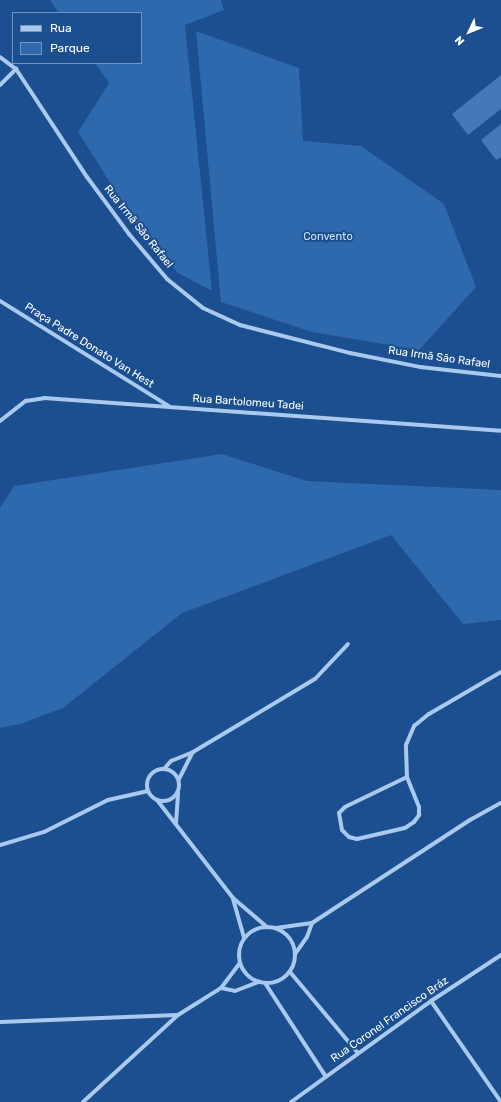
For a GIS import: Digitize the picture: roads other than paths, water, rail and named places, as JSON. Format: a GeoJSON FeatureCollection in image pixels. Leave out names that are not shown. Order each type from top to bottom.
{"type":"FeatureCollection","features":[{"type":"Feature","properties":{"kind":"street","name":"Rua Irmã São Rafael"},"geometry":{"type":"LineString","coordinates":[[0,57],[16,69],[87,177],[129,234],[167,279],[203,308],[240,325],[350,353],[420,367],[501,376]]}},
{"type":"Feature","properties":{"kind":"street"},"geometry":{"type":"LineString","coordinates":[[0,85],[16,69]]}},
{"type":"Feature","properties":{"kind":"street","name":"Praça Padre Donato Van Hest"},"geometry":{"type":"LineString","coordinates":[[0,301],[169,406]]}},
{"type":"Feature","properties":{"kind":"street","name":"Rua Bartolomeu Tadei"},"geometry":{"type":"LineString","coordinates":[[0,421],[26,401],[44,398],[501,431]]}},
{"type":"Feature","properties":{"kind":"street"},"geometry":{"type":"LineString","coordinates":[[267,927],[233,898],[176,823],[148,791],[147,785],[152,773],[164,769],[172,761],[193,752],[315,679],[348,644]]}},
{"type":"Feature","properties":{"kind":"street"},"geometry":{"type":"LineString","coordinates":[[407,777],[345,807],[339,813],[342,830],[349,837],[357,839],[405,828],[414,822],[419,815],[419,807],[407,777],[406,745],[414,726],[429,714],[501,672]]}},
{"type":"Feature","properties":{"kind":"street"},"geometry":{"type":"LineString","coordinates":[[176,823],[179,779],[193,752]]}},
{"type":"Feature","properties":{"kind":"street"},"geometry":{"type":"LineString","coordinates":[[164,769],[170,770],[179,779]]}},
{"type":"Feature","properties":{"kind":"street"},"geometry":{"type":"LineString","coordinates":[[0,845],[44,832],[108,800],[148,791]]}},
{"type":"Feature","properties":{"kind":"street"},"geometry":{"type":"LineString","coordinates":[[157,800],[169,800],[178,792]]}},
{"type":"Feature","properties":{"kind":"street"},"geometry":{"type":"LineString","coordinates":[[312,923],[307,937],[295,954],[290,972],[283,978],[265,983],[259,982],[247,974],[240,963],[239,949],[244,937],[251,931],[267,927],[276,928],[312,923],[470,820],[501,803]]}},
{"type":"Feature","properties":{"kind":"street"},"geometry":{"type":"LineString","coordinates":[[233,898],[244,937]]}},
{"type":"Feature","properties":{"kind":"street"},"geometry":{"type":"LineString","coordinates":[[276,928],[286,934],[292,943],[295,954]]}},
{"type":"Feature","properties":{"kind":"street","name":"Rua Coronel Francisco Bráz"},"geometry":{"type":"LineString","coordinates":[[292,1102],[431,1001],[501,955]]}},
{"type":"Feature","properties":{"kind":"street"},"geometry":{"type":"LineString","coordinates":[[83,1102],[178,1015],[221,988],[240,963]]}},
{"type":"Feature","properties":{"kind":"street"},"geometry":{"type":"LineString","coordinates":[[290,972],[358,1053]]}},
{"type":"Feature","properties":{"kind":"street"},"geometry":{"type":"LineString","coordinates":[[221,988],[235,991],[259,982]]}},
{"type":"Feature","properties":{"kind":"street"},"geometry":{"type":"LineString","coordinates":[[265,983],[326,1077]]}},
{"type":"Feature","properties":{"kind":"street"},"geometry":{"type":"LineString","coordinates":[[431,1001],[501,1102]]}},
{"type":"Feature","properties":{"kind":"street"},"geometry":{"type":"LineString","coordinates":[[0,1022],[178,1015]]}},
{"type":"Feature","properties":{"kind":"park label","name":"Convento"},"geometry":{"type":"Point","coordinates":[328,237]}}]}
